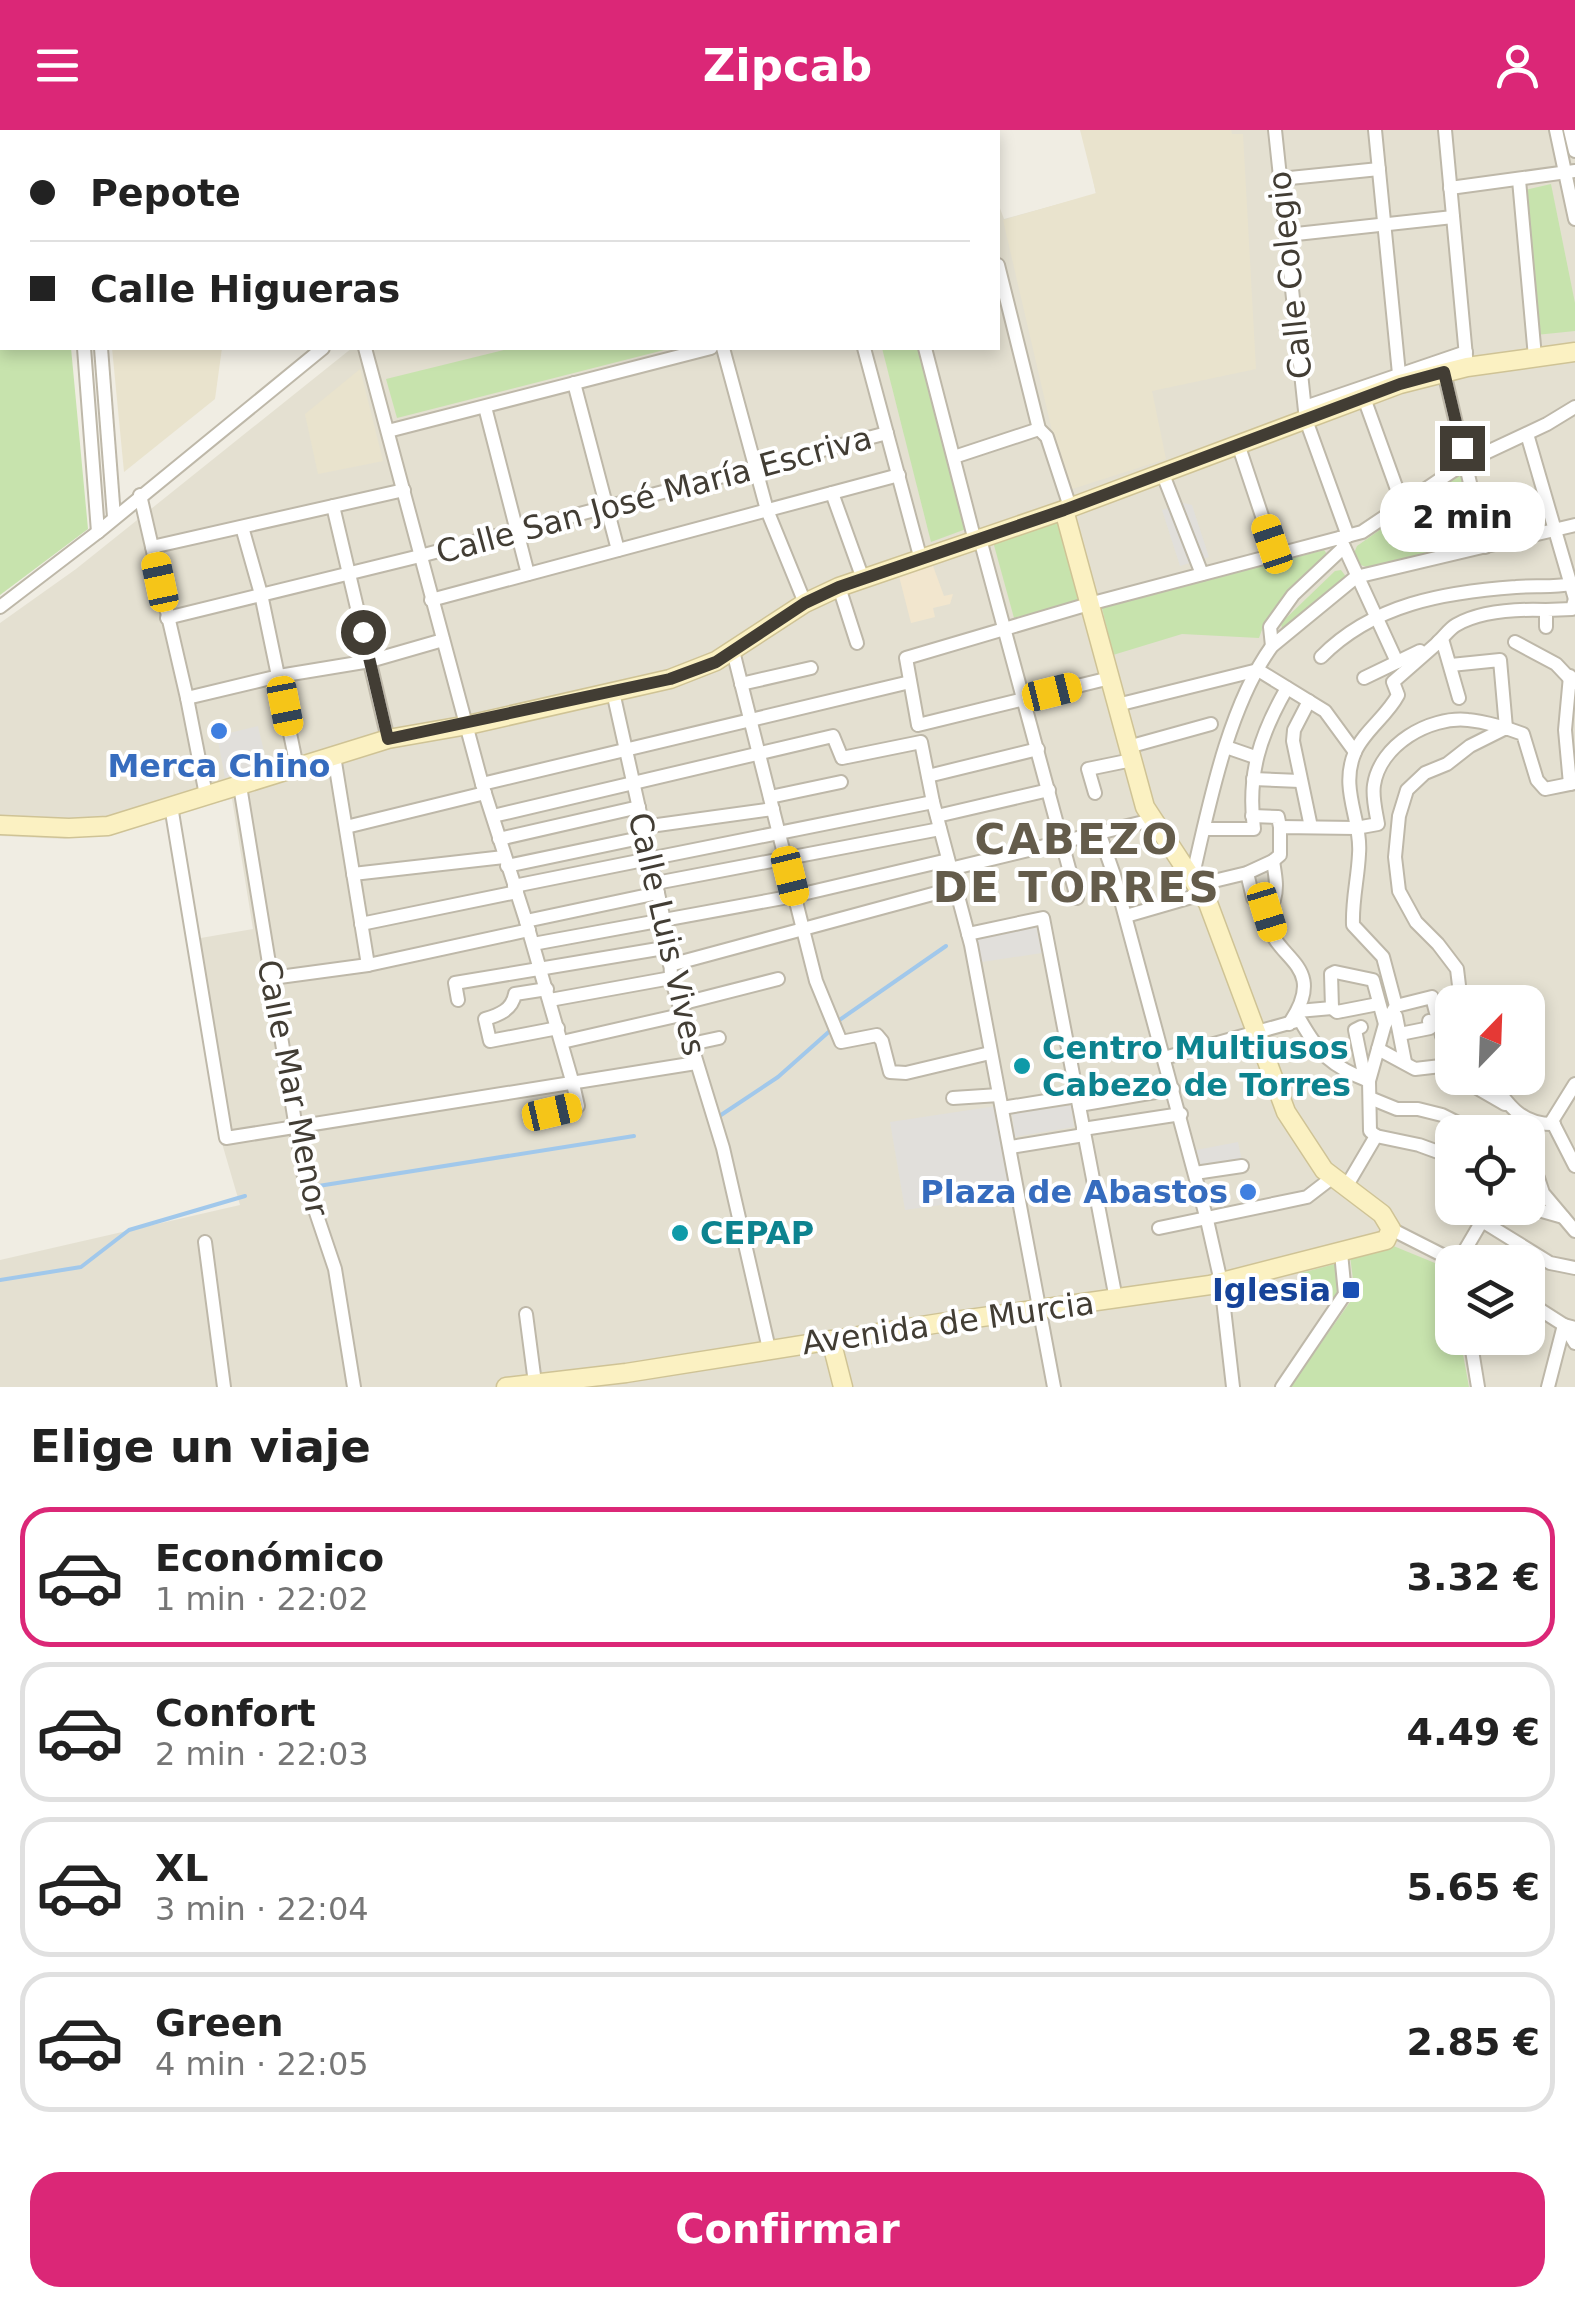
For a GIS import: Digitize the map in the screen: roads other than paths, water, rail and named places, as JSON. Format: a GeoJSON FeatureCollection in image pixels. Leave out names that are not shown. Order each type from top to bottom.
{"type":"FeatureCollection","features":[{"type":"Feature","properties":{"kind":"street","name":"Calle Colegio"},"geometry":{"type":"LineString","coordinates":[[1275,130],[1305,413],[1356,578],[1397,662]]}},
{"type":"Feature","properties":{"kind":"street"},"geometry":{"type":"LineString","coordinates":[[1375,130],[1400,378]]}},
{"type":"Feature","properties":{"kind":"street"},"geometry":{"type":"LineString","coordinates":[[1445,130],[1466,359]]}},
{"type":"Feature","properties":{"kind":"street"},"geometry":{"type":"LineString","coordinates":[[1556,130],[1570,172],[1575,219]]}},
{"type":"Feature","properties":{"kind":"street"},"geometry":{"type":"LineString","coordinates":[[1570,130],[1575,151]]}},
{"type":"Feature","properties":{"kind":"street"},"geometry":{"type":"LineString","coordinates":[[1280,179],[1379,168]]}},
{"type":"Feature","properties":{"kind":"street"},"geometry":{"type":"LineString","coordinates":[[1450,188],[1570,172]]}},
{"type":"Feature","properties":{"kind":"street"},"geometry":{"type":"LineString","coordinates":[[1519,180],[1535,357]]}},
{"type":"Feature","properties":{"kind":"street"},"geometry":{"type":"LineString","coordinates":[[1287,235],[1453,216]]}},
{"type":"Feature","properties":{"kind":"street"},"geometry":{"type":"LineString","coordinates":[[1000,273],[1039,429],[1048,436],[1145,808],[1197,886],[1286,1112],[1324,1170],[1382,1214],[1388,1234],[1435,1253]]}},
{"type":"Feature","properties":{"kind":"street"},"geometry":{"type":"LineString","coordinates":[[84,350],[98,532]]}},
{"type":"Feature","properties":{"kind":"street"},"geometry":{"type":"LineString","coordinates":[[101,350],[114,517]]}},
{"type":"Feature","properties":{"kind":"street"},"geometry":{"type":"LineString","coordinates":[[0,607],[321,350]]}},
{"type":"Feature","properties":{"kind":"street"},"geometry":{"type":"LineString","coordinates":[[366,350],[483,788],[530,932],[573,1084],[578,1106],[552,1112]]}},
{"type":"Feature","properties":{"kind":"street"},"geometry":{"type":"LineString","coordinates":[[388,431],[703,350]]}},
{"type":"Feature","properties":{"kind":"street"},"geometry":{"type":"LineString","coordinates":[[723,350],[767,510],[805,603]]}},
{"type":"Feature","properties":{"kind":"street"},"geometry":{"type":"LineString","coordinates":[[865,350],[921,560]]}},
{"type":"Feature","properties":{"kind":"street"},"geometry":{"type":"LineString","coordinates":[[926,350],[1006,629],[1077,898]]}},
{"type":"Feature","properties":{"kind":"street"},"geometry":{"type":"LineString","coordinates":[[0,825],[108,826],[388,739],[670,679],[716,662],[805,603],[839,587],[1067,508],[1400,378],[1466,359],[1575,352]]}},
{"type":"Feature","properties":{"kind":"street"},"geometry":{"type":"LineString","coordinates":[[1305,413],[1364,398],[1400,378],[1444,372],[1466,359]]}},
{"type":"Feature","properties":{"kind":"street"},"geometry":{"type":"LineString","coordinates":[[1444,372],[1485,547]]}},
{"type":"Feature","properties":{"kind":"street"},"geometry":{"type":"LineString","coordinates":[[574,383],[618,550]]}},
{"type":"Feature","properties":{"kind":"street"},"geometry":{"type":"LineString","coordinates":[[1364,398],[1403,506]]}},
{"type":"Feature","properties":{"kind":"street"},"geometry":{"type":"LineString","coordinates":[[485,407],[528,574]]}},
{"type":"Feature","properties":{"kind":"street"},"geometry":{"type":"LineString","coordinates":[[1110,678],[918,725],[906,658],[1202,574],[1344,541],[1466,462],[1575,407]]}},
{"type":"Feature","properties":{"kind":"street"},"geometry":{"type":"LineString","coordinates":[[954,458],[1039,429]]}},
{"type":"Feature","properties":{"kind":"street","name":"Calle San José María Escriva"},"geometry":{"type":"LineString","coordinates":[[167,618],[887,433]]}},
{"type":"Feature","properties":{"kind":"street"},"geometry":{"type":"LineString","coordinates":[[1367,1080],[1391,1015],[1382,957],[1353,925],[1352,896],[1360,850],[1348,797],[1355,752],[1390,712],[1398,695],[1393,682],[1454,626],[1514,608],[1572,609],[1575,599],[1527,434]]}},
{"type":"Feature","properties":{"kind":"street"},"geometry":{"type":"LineString","coordinates":[[1238,444],[1275,555]]}},
{"type":"Feature","properties":{"kind":"street"},"geometry":{"type":"LineString","coordinates":[[1162,472],[1202,574]]}},
{"type":"Feature","properties":{"kind":"street"},"geometry":{"type":"LineString","coordinates":[[431,600],[899,475]]}},
{"type":"Feature","properties":{"kind":"street"},"geometry":{"type":"LineString","coordinates":[[152,547],[404,490]]}},
{"type":"Feature","properties":{"kind":"street"},"geometry":{"type":"LineString","coordinates":[[832,493],[862,578]]}},
{"type":"Feature","properties":{"kind":"street"},"geometry":{"type":"LineString","coordinates":[[140,496],[188,698],[206,795]]}},
{"type":"Feature","properties":{"kind":"street"},"geometry":{"type":"LineString","coordinates":[[333,506],[388,739]]}},
{"type":"Feature","properties":{"kind":"street"},"geometry":{"type":"LineString","coordinates":[[1197,886],[1204,829],[1226,748],[1272,646],[1356,578],[1575,526]]}},
{"type":"Feature","properties":{"kind":"street"},"geometry":{"type":"LineString","coordinates":[[242,527],[261,594],[297,767]]}},
{"type":"Feature","properties":{"kind":"street"},"geometry":{"type":"LineString","coordinates":[[1272,646],[1270,626],[1293,595],[1344,541]]}},
{"type":"Feature","properties":{"kind":"street"},"geometry":{"type":"LineString","coordinates":[[1322,657],[1338,640],[1375,617],[1416,601],[1571,584]]}},
{"type":"Feature","properties":{"kind":"street"},"geometry":{"type":"LineString","coordinates":[[839,587],[856,644]]}},
{"type":"Feature","properties":{"kind":"street"},"geometry":{"type":"LineString","coordinates":[[1546,610],[1546,627]]}},
{"type":"Feature","properties":{"kind":"street"},"geometry":{"type":"LineString","coordinates":[[1364,678],[1442,639]]}},
{"type":"Feature","properties":{"kind":"street"},"geometry":{"type":"LineString","coordinates":[[1442,639],[1459,698]]}},
{"type":"Feature","properties":{"kind":"street"},"geometry":{"type":"LineString","coordinates":[[188,698],[370,660],[443,640]]}},
{"type":"Feature","properties":{"kind":"street"},"geometry":{"type":"LineString","coordinates":[[1280,828],[1356,828],[1378,824],[1373,789],[1379,765],[1390,751],[1416,731],[1465,720],[1523,734],[1536,780],[1545,789],[1572,784],[1565,730],[1572,681],[1532,649],[1516,642]]}},
{"type":"Feature","properties":{"kind":"street"},"geometry":{"type":"LineString","coordinates":[[733,651],[816,981],[841,1042],[877,1035],[890,1072],[906,1073],[990,1053]]}},
{"type":"Feature","properties":{"kind":"street"},"geometry":{"type":"LineString","coordinates":[[1451,666],[1500,660],[1506,728]]}},
{"type":"Feature","properties":{"kind":"street"},"geometry":{"type":"LineString","coordinates":[[741,684],[811,668]]}},
{"type":"Feature","properties":{"kind":"street"},"geometry":{"type":"LineString","coordinates":[[1117,705],[1258,670],[1325,711],[1355,752]]}},
{"type":"Feature","properties":{"kind":"street"},"geometry":{"type":"LineString","coordinates":[[346,827],[626,748],[910,682]]}},
{"type":"Feature","properties":{"kind":"street"},"geometry":{"type":"LineString","coordinates":[[1204,829],[1254,829],[1254,757],[1286,688]]}},
{"type":"Feature","properties":{"kind":"street","name":"Calle Luis Vives"},"geometry":{"type":"LineString","coordinates":[[613,692],[670,947],[671,972],[723,1148],[769,1349]]}},
{"type":"Feature","properties":{"kind":"street"},"geometry":{"type":"LineString","coordinates":[[1309,702],[1294,730],[1311,826]]}},
{"type":"Feature","properties":{"kind":"street"},"geometry":{"type":"LineString","coordinates":[[1095,793],[1088,769],[1211,724]]}},
{"type":"Feature","properties":{"kind":"street"},"geometry":{"type":"LineString","coordinates":[[1459,985],[1457,969],[1416,922],[1399,891],[1395,857],[1399,816],[1406,790],[1426,772],[1448,764],[1470,746],[1506,728]]}},
{"type":"Feature","properties":{"kind":"street"},"geometry":{"type":"LineString","coordinates":[[493,816],[833,736],[842,758],[921,742],[936,816],[976,953],[990,1053],[1010,1126],[1054,1387]]}},
{"type":"Feature","properties":{"kind":"street"},"geometry":{"type":"LineString","coordinates":[[1226,748],[1254,757]]}},
{"type":"Feature","properties":{"kind":"street"},"geometry":{"type":"LineString","coordinates":[[928,776],[1038,749]]}},
{"type":"Feature","properties":{"kind":"street"},"geometry":{"type":"LineString","coordinates":[[334,756],[368,966]]}},
{"type":"Feature","properties":{"kind":"street"},"geometry":{"type":"LineString","coordinates":[[1253,779],[1300,781]]}},
{"type":"Feature","properties":{"kind":"street"},"geometry":{"type":"LineString","coordinates":[[354,874],[505,862],[771,802],[841,782]]}},
{"type":"Feature","properties":{"kind":"street","name":"Calle Mar Menor"},"geometry":{"type":"LineString","coordinates":[[240,786],[304,1178],[334,1269],[354,1387]]}},
{"type":"Feature","properties":{"kind":"street"},"geometry":{"type":"LineString","coordinates":[[530,932],[657,888],[1050,790]]}},
{"type":"Feature","properties":{"kind":"street"},"geometry":{"type":"LineString","coordinates":[[171,806],[226,1138],[696,1063]]}},
{"type":"Feature","properties":{"kind":"street"},"geometry":{"type":"LineString","coordinates":[[499,839],[638,806]]}},
{"type":"Feature","properties":{"kind":"street"},"geometry":{"type":"LineString","coordinates":[[361,924],[778,833],[936,816]]}},
{"type":"Feature","properties":{"kind":"street"},"geometry":{"type":"LineString","coordinates":[[1126,916],[1197,886],[1246,873],[1280,856],[1278,817],[1252,816]]}},
{"type":"Feature","properties":{"kind":"street"},"geometry":{"type":"LineString","coordinates":[[272,978],[368,966],[530,932],[664,920],[1062,842],[1152,820]]}},
{"type":"Feature","properties":{"kind":"street"},"geometry":{"type":"LineString","coordinates":[[1099,832],[1126,916],[1207,1220],[1234,1387]]}},
{"type":"Feature","properties":{"kind":"street"},"geometry":{"type":"LineString","coordinates":[[1273,861],[1276,888],[1267,912],[1276,941],[1286,949],[1306,986],[1296,1019],[1318,1053],[1342,1070],[1367,1080]]}},
{"type":"Feature","properties":{"kind":"street"},"geometry":{"type":"LineString","coordinates":[[1246,873],[1252,898],[1273,904]]}},
{"type":"Feature","properties":{"kind":"street"},"geometry":{"type":"LineString","coordinates":[[778,979],[682,1009],[560,1035],[490,1040],[485,1019],[500,1014],[514,1002],[515,994],[548,994],[671,972],[802,928],[956,888]]}},
{"type":"Feature","properties":{"kind":"street"},"geometry":{"type":"LineString","coordinates":[[968,934],[1042,918],[1042,939],[1116,1298]]}},
{"type":"Feature","properties":{"kind":"street"},"geometry":{"type":"LineString","coordinates":[[458,1000],[455,983],[670,947]]}},
{"type":"Feature","properties":{"kind":"street"},"geometry":{"type":"LineString","coordinates":[[1378,1004],[1337,1012],[1332,1008],[1330,974],[1373,980],[1378,1004],[1396,1016],[1405,1062]]}},
{"type":"Feature","properties":{"kind":"street"},"geometry":{"type":"LineString","coordinates":[[1391,1015],[1432,997],[1435,1009]]}},
{"type":"Feature","properties":{"kind":"street"},"geometry":{"type":"LineString","coordinates":[[1164,1058],[1257,1034],[1332,1008]]}},
{"type":"Feature","properties":{"kind":"street"},"geometry":{"type":"LineString","coordinates":[[1400,1034],[1430,1028],[1429,1021]]}},
{"type":"Feature","properties":{"kind":"street"},"geometry":{"type":"LineString","coordinates":[[1361,1027],[1355,1030],[1370,1098],[1370,1130],[1376,1136],[1435,1151]]}},
{"type":"Feature","properties":{"kind":"street"},"geometry":{"type":"LineString","coordinates":[[692,1044],[719,1038]]}},
{"type":"Feature","properties":{"kind":"street"},"geometry":{"type":"LineString","coordinates":[[1378,1049],[1415,1069],[1435,1067]]}},
{"type":"Feature","properties":{"kind":"street"},"geometry":{"type":"LineString","coordinates":[[1575,1084],[1552,1121],[1575,1166]]}},
{"type":"Feature","properties":{"kind":"street"},"geometry":{"type":"LineString","coordinates":[[954,1098],[1077,1108],[1173,1089]]}},
{"type":"Feature","properties":{"kind":"street"},"geometry":{"type":"LineString","coordinates":[[1490,1095],[1536,1124],[1554,1124]]}},
{"type":"Feature","properties":{"kind":"street"},"geometry":{"type":"LineString","coordinates":[[1501,1095],[1509,1106]]}},
{"type":"Feature","properties":{"kind":"street"},"geometry":{"type":"LineString","coordinates":[[1128,1096],[1133,1121]]}},
{"type":"Feature","properties":{"kind":"street"},"geometry":{"type":"LineString","coordinates":[[1370,1098],[1396,1109],[1418,1109],[1439,1115]]}},
{"type":"Feature","properties":{"kind":"street"},"geometry":{"type":"LineString","coordinates":[[1011,1147],[1180,1114]]}},
{"type":"Feature","properties":{"kind":"street"},"geometry":{"type":"LineString","coordinates":[[1159,1228],[1307,1198],[1340,1182],[1376,1136]]}},
{"type":"Feature","properties":{"kind":"street"},"geometry":{"type":"LineString","coordinates":[[1195,1173],[1242,1166]]}},
{"type":"Feature","properties":{"kind":"street"},"geometry":{"type":"LineString","coordinates":[[1545,1194],[1572,1227]]}},
{"type":"Feature","properties":{"kind":"street"},"geometry":{"type":"LineString","coordinates":[[1545,1215],[1572,1227]]}},
{"type":"Feature","properties":{"kind":"street"},"geometry":{"type":"LineString","coordinates":[[1467,1245],[1482,1220],[1522,1245]]}},
{"type":"Feature","properties":{"kind":"street","name":"Avenida de Murcia"},"geometry":{"type":"LineString","coordinates":[[506,1387],[598,1382],[769,1349],[1220,1282],[1341,1252],[1388,1234]]}},
{"type":"Feature","properties":{"kind":"street"},"geometry":{"type":"LineString","coordinates":[[205,1242],[224,1387]]}},
{"type":"Feature","properties":{"kind":"street"},"geometry":{"type":"LineString","coordinates":[[1282,1387],[1345,1294],[1341,1252]]}},
{"type":"Feature","properties":{"kind":"street"},"geometry":{"type":"LineString","coordinates":[[1545,1259],[1575,1268]]}},
{"type":"Feature","properties":{"kind":"street"},"geometry":{"type":"LineString","coordinates":[[1545,1312],[1570,1326],[1575,1343]]}},
{"type":"Feature","properties":{"kind":"street"},"geometry":{"type":"LineString","coordinates":[[526,1314],[535,1384]]}},
{"type":"Feature","properties":{"kind":"street"},"geometry":{"type":"LineString","coordinates":[[1548,1387],[1570,1326]]}},
{"type":"Feature","properties":{"kind":"street"},"geometry":{"type":"LineString","coordinates":[[831,1340],[843,1387]]}},
{"type":"Feature","properties":{"kind":"street"},"geometry":{"type":"LineString","coordinates":[[1473,1355],[1478,1387]]}},
{"type":"Feature","properties":{"kind":"waterway"},"geometry":{"type":"LineString","coordinates":[[838,1021],[946,946]]}},
{"type":"Feature","properties":{"kind":"waterway"},"geometry":{"type":"LineString","coordinates":[[718,1117],[778,1077],[832,1029]]}},
{"type":"Feature","properties":{"kind":"waterway"},"geometry":{"type":"LineString","coordinates":[[312,1187],[634,1136]]}},
{"type":"Feature","properties":{"kind":"waterway"},"geometry":{"type":"LineString","coordinates":[[0,1280],[81,1267],[129,1230],[245,1196]]}},
{"type":"Feature","properties":{"kind":"place","name":"Merca Chino"},"geometry":{"type":"Point","coordinates":[219,731]}},
{"type":"Feature","properties":{"kind":"place","name":"Centro Multiusos Cabezo de Torres"},"geometry":{"type":"Point","coordinates":[1022,1066]}},
{"type":"Feature","properties":{"kind":"place","name":"Plaza de Abastos"},"geometry":{"type":"Point","coordinates":[1248,1192]}},
{"type":"Feature","properties":{"kind":"place","name":"CEPAP"},"geometry":{"type":"Point","coordinates":[680,1233]}},
{"type":"Feature","properties":{"kind":"place","name":"Iglesia"},"geometry":{"type":"Point","coordinates":[1351,1290]}},
{"type":"Feature","properties":{"kind":"district","name":"CABEZO DE TORRES"},"geometry":{"type":"Point","coordinates":[1077,863]}}]}
